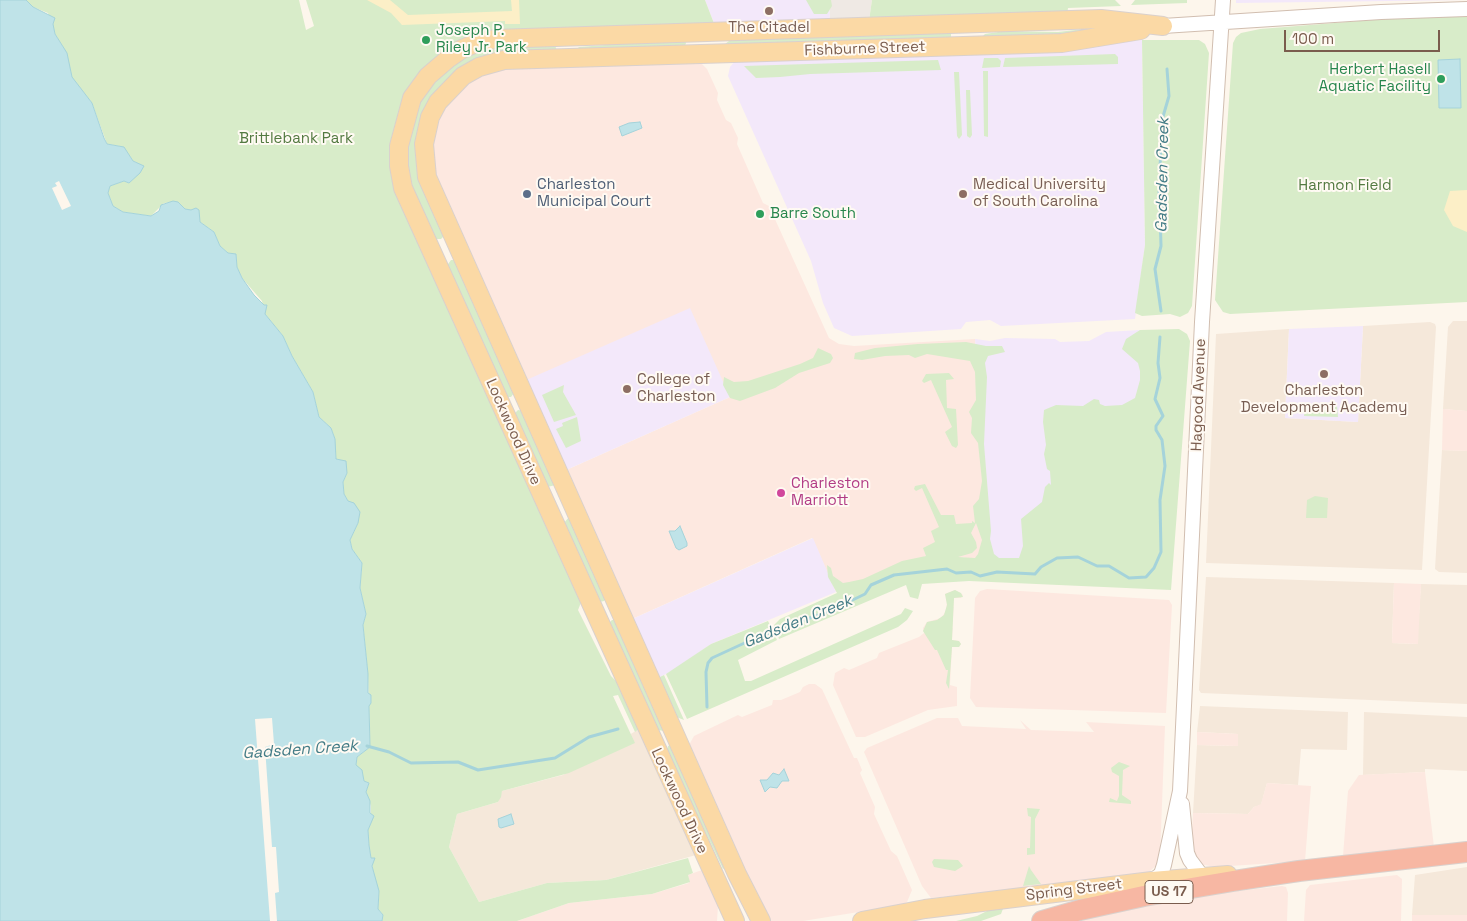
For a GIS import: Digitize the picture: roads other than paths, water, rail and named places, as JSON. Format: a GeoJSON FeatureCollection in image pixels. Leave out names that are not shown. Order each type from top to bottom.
{"type":"FeatureCollection","features":[{"type":"Feature","properties":{"kind":"highway","name":"Spring Street"},"geometry":{"type":"LineString","coordinates":[[1299,871],[1467,852]]}},
{"type":"Feature","properties":{"kind":"highway","name":"US 17"},"geometry":{"type":"LineString","coordinates":[[1042,921],[1080,910],[1144,896],[1299,871]]}},
{"type":"Feature","properties":{"kind":"main road","name":"Fishburne Street"},"geometry":{"type":"LineString","coordinates":[[566,37],[1101,20],[1163,26]]}},
{"type":"Feature","properties":{"kind":"main road"},"geometry":{"type":"LineString","coordinates":[[968,24],[970,46]]}},
{"type":"Feature","properties":{"kind":"main road","name":"Fishburne Street"},"geometry":{"type":"LineString","coordinates":[[566,58],[1062,43],[1163,26]]}},
{"type":"Feature","properties":{"kind":"main road"},"geometry":{"type":"LineString","coordinates":[[693,33],[706,54]]}},
{"type":"Feature","properties":{"kind":"main road"},"geometry":{"type":"LineString","coordinates":[[566,37],[566,58]]}},
{"type":"Feature","properties":{"kind":"main road","name":"Lockwood Drive"},"geometry":{"type":"LineString","coordinates":[[566,37],[495,38],[462,49],[449,58],[418,88],[408,108],[402,126],[399,146],[399,166],[403,188],[594,615],[734,921]]}},
{"type":"Feature","properties":{"kind":"main road","name":"Lockwood Drive"},"geometry":{"type":"LineString","coordinates":[[566,58],[504,60],[479,67],[463,76],[438,102],[426,130],[424,162],[428,177],[456,244],[738,874],[761,921]]}},
{"type":"Feature","properties":{"kind":"main road"},"geometry":{"type":"LineString","coordinates":[[432,255],[456,244]]}},
{"type":"Feature","properties":{"kind":"main road"},"geometry":{"type":"LineString","coordinates":[[502,408],[525,397]]}},
{"type":"Feature","properties":{"kind":"main road"},"geometry":{"type":"LineString","coordinates":[[546,507],[570,497]]}},
{"type":"Feature","properties":{"kind":"main road"},"geometry":{"type":"LineString","coordinates":[[594,615],[618,604]]}},
{"type":"Feature","properties":{"kind":"main road"},"geometry":{"type":"LineString","coordinates":[[653,744],[676,734]]}},
{"type":"Feature","properties":{"kind":"main road","name":"Spring Street"},"geometry":{"type":"LineString","coordinates":[[862,921],[925,909],[1152,881],[1202,876],[1299,871]]}},
{"type":"Feature","properties":{"kind":"main road"},"geometry":{"type":"LineString","coordinates":[[717,882],[738,874]]}},
{"type":"Feature","properties":{"kind":"street","name":"Hagood Avenue"},"geometry":{"type":"LineString","coordinates":[[1202,876],[1187,853],[1180,791],[1202,322],[1223,0]]}},
{"type":"Feature","properties":{"kind":"street","name":"Fishburne Street"},"geometry":{"type":"LineString","coordinates":[[1163,26],[1223,21],[1467,9]]}},
{"type":"Feature","properties":{"kind":"street","name":"Hagood Avenue"},"geometry":{"type":"LineString","coordinates":[[1152,881],[1160,874],[1164,865],[1180,791]]}},
{"type":"Feature","properties":{"kind":"water"},"geometry":{"type":"Polygon","coordinates":[[[0,0],[26,0],[33,7],[55,18],[53,24],[55,34],[67,53],[72,77],[92,103],[107,144],[124,147],[133,161],[144,166],[140,173],[129,183],[124,181],[110,186],[108,193],[113,206],[123,212],[151,216],[159,211],[161,205],[173,201],[178,202],[185,209],[191,210],[196,208],[199,210],[200,222],[214,232],[220,246],[228,253],[236,254],[237,267],[242,278],[254,295],[264,305],[267,305],[265,314],[283,336],[292,356],[313,392],[319,417],[331,428],[335,439],[336,459],[346,461],[347,473],[343,482],[344,494],[348,501],[354,503],[360,512],[358,523],[350,540],[352,549],[362,563],[360,588],[366,614],[363,625],[368,693],[371,695],[369,706],[370,747],[357,757],[356,765],[362,770],[364,781],[369,783],[366,792],[370,801],[370,813],[374,816],[368,830],[369,845],[371,858],[375,858],[372,866],[379,891],[378,909],[383,915],[382,921],[0,921],[0,0]]]}},
{"type":"Feature","properties":{"kind":"water"},"geometry":{"type":"Polygon","coordinates":[[[1460,59],[1461,108],[1439,108],[1438,60],[1460,59]]]}},
{"type":"Feature","properties":{"kind":"water"},"geometry":{"type":"Polygon","coordinates":[[[640,122],[642,128],[622,136],[619,127],[629,123],[640,122]]]}},
{"type":"Feature","properties":{"kind":"water"},"geometry":{"type":"Polygon","coordinates":[[[680,526],[687,546],[679,550],[676,548],[669,531],[675,531],[680,526]]]}},
{"type":"Feature","properties":{"kind":"water"},"geometry":{"type":"Polygon","coordinates":[[[784,769],[789,781],[782,781],[777,788],[770,787],[765,792],[760,780],[767,780],[773,773],[779,775],[784,769]]]}},
{"type":"Feature","properties":{"kind":"water"},"geometry":{"type":"Polygon","coordinates":[[[511,814],[514,824],[499,827],[498,819],[511,814]]]}},
{"type":"Feature","properties":{"kind":"waterway","name":"Gadsden Creek"},"geometry":{"type":"LineString","coordinates":[[1161,311],[1155,269],[1161,246],[1160,212],[1163,205],[1159,192],[1164,179],[1160,169],[1162,120],[1169,96],[1167,69]]}},
{"type":"Feature","properties":{"kind":"waterway","name":"Gadsden Creek"},"geometry":{"type":"LineString","coordinates":[[707,707],[706,672],[708,663],[712,658],[751,640],[834,609],[865,594],[871,585],[894,575],[947,569],[956,573],[971,572],[980,576],[997,572],[1035,574],[1041,567],[1057,558],[1078,557],[1097,566],[1109,566],[1129,578],[1146,577],[1154,568],[1161,552],[1160,500],[1165,466],[1162,440],[1156,430],[1156,426],[1163,416],[1155,399],[1160,378],[1158,363],[1160,337]]}},
{"type":"Feature","properties":{"kind":"waterway","name":"Gadsden Creek"},"geometry":{"type":"LineString","coordinates":[[367,746],[389,752],[411,763],[458,762],[478,770],[555,758],[589,737],[618,729]]}},
{"type":"Feature","properties":{"kind":"place","name":"The Citadel"},"geometry":{"type":"Point","coordinates":[769,11]}},
{"type":"Feature","properties":{"kind":"place","name":"Joseph P. Riley Jr. Park"},"geometry":{"type":"Point","coordinates":[426,40]}},
{"type":"Feature","properties":{"kind":"place","name":"Herbert Hasell Aquatic Facility"},"geometry":{"type":"Point","coordinates":[1441,79]}},
{"type":"Feature","properties":{"kind":"place","name":"Charleston Municipal Court"},"geometry":{"type":"Point","coordinates":[527,194]}},
{"type":"Feature","properties":{"kind":"place","name":"Medical University of South Carolina"},"geometry":{"type":"Point","coordinates":[963,194]}},
{"type":"Feature","properties":{"kind":"place","name":"Barre South"},"geometry":{"type":"Point","coordinates":[760,214]}},
{"type":"Feature","properties":{"kind":"place","name":"Charleston Development Academy"},"geometry":{"type":"Point","coordinates":[1324,374]}},
{"type":"Feature","properties":{"kind":"place","name":"College of Charleston"},"geometry":{"type":"Point","coordinates":[627,389]}},
{"type":"Feature","properties":{"kind":"place","name":"Charleston Marriott"},"geometry":{"type":"Point","coordinates":[781,493]}},
{"type":"Feature","properties":{"kind":"park label","name":"Brittlebank Park"},"geometry":{"type":"Point","coordinates":[296,139]}},
{"type":"Feature","properties":{"kind":"park label","name":"Harmon Field"},"geometry":{"type":"Point","coordinates":[1345,186]}}]}
